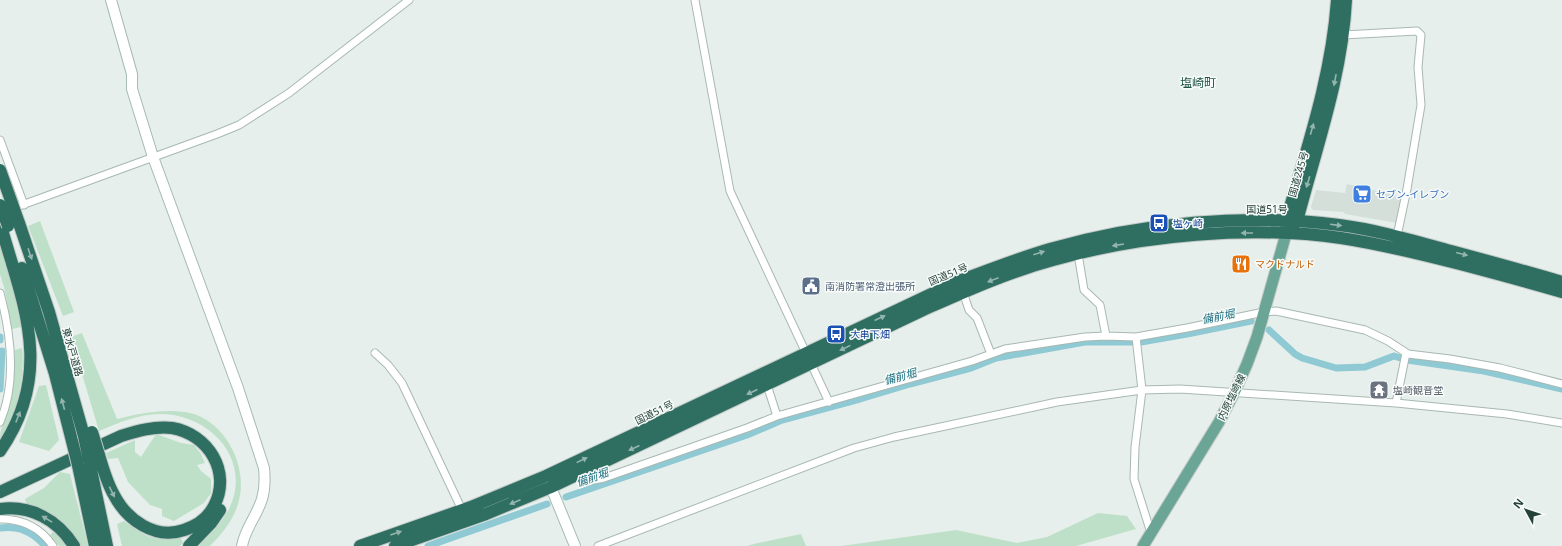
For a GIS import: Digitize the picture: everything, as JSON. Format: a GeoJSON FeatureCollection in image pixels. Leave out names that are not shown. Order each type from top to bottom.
{"type":"FeatureCollection","features":[{"type":"Feature","properties":{"kind":"highway","name":"国道245号"},"geometry":{"type":"LineString","coordinates":[[1291,221],[1326,78],[1334,35],[1337,0]]}},
{"type":"Feature","properties":{"kind":"highway","name":"国道245号"},"geometry":{"type":"LineString","coordinates":[[1286,234],[1329,110],[1343,34],[1346,0]]}},
{"type":"Feature","properties":{"kind":"highway"},"geometry":{"type":"LineString","coordinates":[[0,170],[7,225],[29,325],[32,361],[30,379],[24,401],[9,436],[0,451]]}},
{"type":"Feature","properties":{"kind":"highway"},"geometry":{"type":"LineString","coordinates":[[0,205],[29,288],[55,374],[78,465],[95,546]]}},
{"type":"Feature","properties":{"kind":"highway","name":"国道51号"},"geometry":{"type":"LineString","coordinates":[[395,546],[486,514],[548,482],[810,358],[959,281],[1051,249],[1108,236],[1171,226],[1234,221],[1291,221],[1340,226],[1397,236],[1535,279]]}},
{"type":"Feature","properties":{"kind":"highway"},"geometry":{"type":"LineString","coordinates":[[7,225],[53,310],[94,458],[107,546]]}},
{"type":"Feature","properties":{"kind":"highway","name":"国道51号"},"geometry":{"type":"LineString","coordinates":[[360,546],[462,510],[586,470],[767,385],[810,358],[963,292],[1024,269],[1111,246],[1170,238],[1232,233],[1286,234],[1340,238],[1401,249],[1535,279]]}},
{"type":"Feature","properties":{"kind":"highway"},"geometry":{"type":"LineString","coordinates":[[1535,279],[1562,281]]}},
{"type":"Feature","properties":{"kind":"highway"},"geometry":{"type":"LineString","coordinates":[[1535,279],[1562,293]]}},
{"type":"Feature","properties":{"kind":"highway"},"geometry":{"type":"LineString","coordinates":[[0,485],[102,437],[129,426],[148,421],[177,422],[197,429],[208,436],[218,449],[224,463],[227,478],[226,496],[221,508],[211,523],[189,546]]}},
{"type":"Feature","properties":{"kind":"highway"},"geometry":{"type":"LineString","coordinates":[[0,492],[121,436],[156,428],[171,428],[187,432],[202,441],[213,454],[217,463],[220,477],[219,492],[216,501],[207,516],[191,527],[173,532],[148,529],[133,519],[120,504],[94,458]]}},
{"type":"Feature","properties":{"kind":"highway"},"geometry":{"type":"LineString","coordinates":[[0,509],[20,509],[33,511],[47,518],[66,534],[74,546]]}},
{"type":"Feature","properties":{"kind":"main road","name":"内原塩崎線"},"geometry":{"type":"LineString","coordinates":[[1143,546],[1219,422],[1234,393],[1247,364],[1264,312],[1286,234]]}},
{"type":"Feature","properties":{"kind":"street"},"geometry":{"type":"LineString","coordinates":[[111,0],[132,74],[132,89],[153,157],[238,388],[264,468],[265,479],[262,500],[248,525],[242,546]]}},
{"type":"Feature","properties":{"kind":"street"},"geometry":{"type":"LineString","coordinates":[[0,214],[239,125],[289,93],[409,0]]}},
{"type":"Feature","properties":{"kind":"street"},"geometry":{"type":"LineString","coordinates":[[695,0],[730,190],[810,358],[829,402]]}},
{"type":"Feature","properties":{"kind":"street"},"geometry":{"type":"LineString","coordinates":[[1343,34],[1417,31],[1421,35],[1418,67],[1421,105],[1407,189],[1397,236]]}},
{"type":"Feature","properties":{"kind":"street"},"geometry":{"type":"LineString","coordinates":[[0,140],[24,205]]}},
{"type":"Feature","properties":{"kind":"street"},"geometry":{"type":"LineString","coordinates":[[1078,254],[1084,290],[1100,305],[1106,336]]}},
{"type":"Feature","properties":{"kind":"street"},"geometry":{"type":"LineString","coordinates":[[963,292],[969,310],[976,318],[991,354]]}},
{"type":"Feature","properties":{"kind":"street"},"geometry":{"type":"LineString","coordinates":[[0,293],[10,344],[10,375],[6,402],[0,422]]}},
{"type":"Feature","properties":{"kind":"street"},"geometry":{"type":"LineString","coordinates":[[586,470],[594,480],[604,478],[777,416],[829,402],[1005,349],[1071,338],[1106,336],[1136,341],[1186,328],[1264,312],[1276,311],[1365,330],[1388,341],[1406,353],[1500,368],[1562,384]]}},
{"type":"Feature","properties":{"kind":"street"},"geometry":{"type":"LineString","coordinates":[[1136,341],[1142,390],[1135,447],[1134,479],[1151,533]]}},
{"type":"Feature","properties":{"kind":"street"},"geometry":{"type":"LineString","coordinates":[[375,353],[388,365],[402,383],[462,510]]}},
{"type":"Feature","properties":{"kind":"street"},"geometry":{"type":"LineString","coordinates":[[1396,403],[1406,353]]}},
{"type":"Feature","properties":{"kind":"street"},"geometry":{"type":"LineString","coordinates":[[767,385],[777,416]]}},
{"type":"Feature","properties":{"kind":"street"},"geometry":{"type":"LineString","coordinates":[[598,546],[854,448],[894,437],[1057,402],[1142,390],[1180,389],[1396,403],[1507,414],[1562,423]]}},
{"type":"Feature","properties":{"kind":"street"},"geometry":{"type":"LineString","coordinates":[[548,482],[575,546]]}},
{"type":"Feature","properties":{"kind":"street"},"geometry":{"type":"LineString","coordinates":[[0,519],[22,521],[32,526],[47,538],[53,546]]}},
{"type":"Feature","properties":{"kind":"shaded area"},"geometry":{"type":"Polygon","coordinates":[[[1347,184],[1402,197],[1397,223],[1345,214],[1344,212],[1313,210],[1311,207],[1316,190],[1345,193],[1347,184]]]}},
{"type":"Feature","properties":{"kind":"green space"},"geometry":{"type":"Polygon","coordinates":[[[40,221],[74,312],[63,316],[28,226],[40,221]]]}},
{"type":"Feature","properties":{"kind":"green space"},"geometry":{"type":"Polygon","coordinates":[[[0,242],[13,286],[21,327],[12,329],[0,274],[0,242]]]}},
{"type":"Feature","properties":{"kind":"green space"},"geometry":{"type":"Polygon","coordinates":[[[82,333],[117,419],[162,411],[190,413],[203,418],[214,425],[231,447],[237,460],[240,473],[241,487],[239,500],[235,513],[228,525],[210,546],[198,546],[215,529],[229,509],[235,491],[235,473],[231,457],[222,443],[210,431],[195,422],[178,416],[152,414],[136,417],[99,431],[71,337],[82,333]]]}},
{"type":"Feature","properties":{"kind":"green space"},"geometry":{"type":"Polygon","coordinates":[[[22,348],[23,359],[19,395],[11,418],[0,438],[1,429],[9,408],[11,397],[14,377],[15,350],[22,348]]]}},
{"type":"Feature","properties":{"kind":"green space"},"geometry":{"type":"Polygon","coordinates":[[[46,385],[59,440],[49,451],[19,442],[39,386],[46,385]]]}},
{"type":"Feature","properties":{"kind":"green space"},"geometry":{"type":"Polygon","coordinates":[[[156,434],[181,443],[194,445],[201,454],[205,463],[197,465],[201,471],[211,479],[211,493],[204,503],[174,521],[162,516],[162,509],[150,505],[128,482],[118,458],[108,459],[106,453],[135,440],[135,452],[141,457],[156,434]]]}},
{"type":"Feature","properties":{"kind":"green space"},"geometry":{"type":"Polygon","coordinates":[[[60,472],[70,474],[88,546],[80,546],[70,530],[58,519],[26,503],[25,499],[44,488],[60,472]]]}},
{"type":"Feature","properties":{"kind":"green space"},"geometry":{"type":"Polygon","coordinates":[[[1098,513],[1127,516],[1136,529],[1076,546],[841,546],[956,530],[1017,543],[1047,537],[1098,513]]]}},
{"type":"Feature","properties":{"kind":"green space"},"geometry":{"type":"Polygon","coordinates":[[[124,521],[150,537],[163,539],[181,538],[183,543],[180,546],[122,546],[117,524],[124,521]]]}},
{"type":"Feature","properties":{"kind":"green space"},"geometry":{"type":"Polygon","coordinates":[[[54,531],[63,539],[66,546],[59,546],[50,535],[54,531]]]}},
{"type":"Feature","properties":{"kind":"green space"},"geometry":{"type":"Polygon","coordinates":[[[801,534],[806,546],[747,546],[754,544],[801,534]]]}},
{"type":"Feature","properties":{"kind":"waterway","name":"備前堀"},"geometry":{"type":"LineString","coordinates":[[566,497],[747,435],[782,420],[971,368],[996,358],[1085,342],[1141,342],[1251,321]]}},
{"type":"Feature","properties":{"kind":"waterway","name":"備前堀"},"geometry":{"type":"LineString","coordinates":[[1269,330],[1295,354],[1302,358],[1336,368],[1365,367],[1394,356],[1407,360],[1484,371],[1562,389]]}},
{"type":"Feature","properties":{"kind":"waterway"},"geometry":{"type":"LineString","coordinates":[[0,389],[2,351]]}},
{"type":"Feature","properties":{"kind":"waterway","name":"備前堀"},"geometry":{"type":"LineString","coordinates":[[428,546],[547,504]]}},
{"type":"Feature","properties":{"kind":"waterway"},"geometry":{"type":"LineString","coordinates":[[0,528],[13,528],[25,531],[30,533],[45,546]]}},
{"type":"Feature","properties":{"kind":"place","name":"セブン-イレブン"},"geometry":{"type":"Point","coordinates":[1362,194]}},
{"type":"Feature","properties":{"kind":"place","name":"塩ヶ崎"},"geometry":{"type":"Point","coordinates":[1159,223]}},
{"type":"Feature","properties":{"kind":"place","name":"マクドナルド"},"geometry":{"type":"Point","coordinates":[1241,264]}},
{"type":"Feature","properties":{"kind":"place","name":"南消防署常澄出張所"},"geometry":{"type":"Point","coordinates":[811,286]}},
{"type":"Feature","properties":{"kind":"place","name":"大串下畑"},"geometry":{"type":"Point","coordinates":[836,334]}},
{"type":"Feature","properties":{"kind":"place","name":"塩崎観音堂"},"geometry":{"type":"Point","coordinates":[1379,390]}},
{"type":"Feature","properties":{"kind":"district","name":"塩崎町"},"geometry":{"type":"Point","coordinates":[1198,82]}}]}
